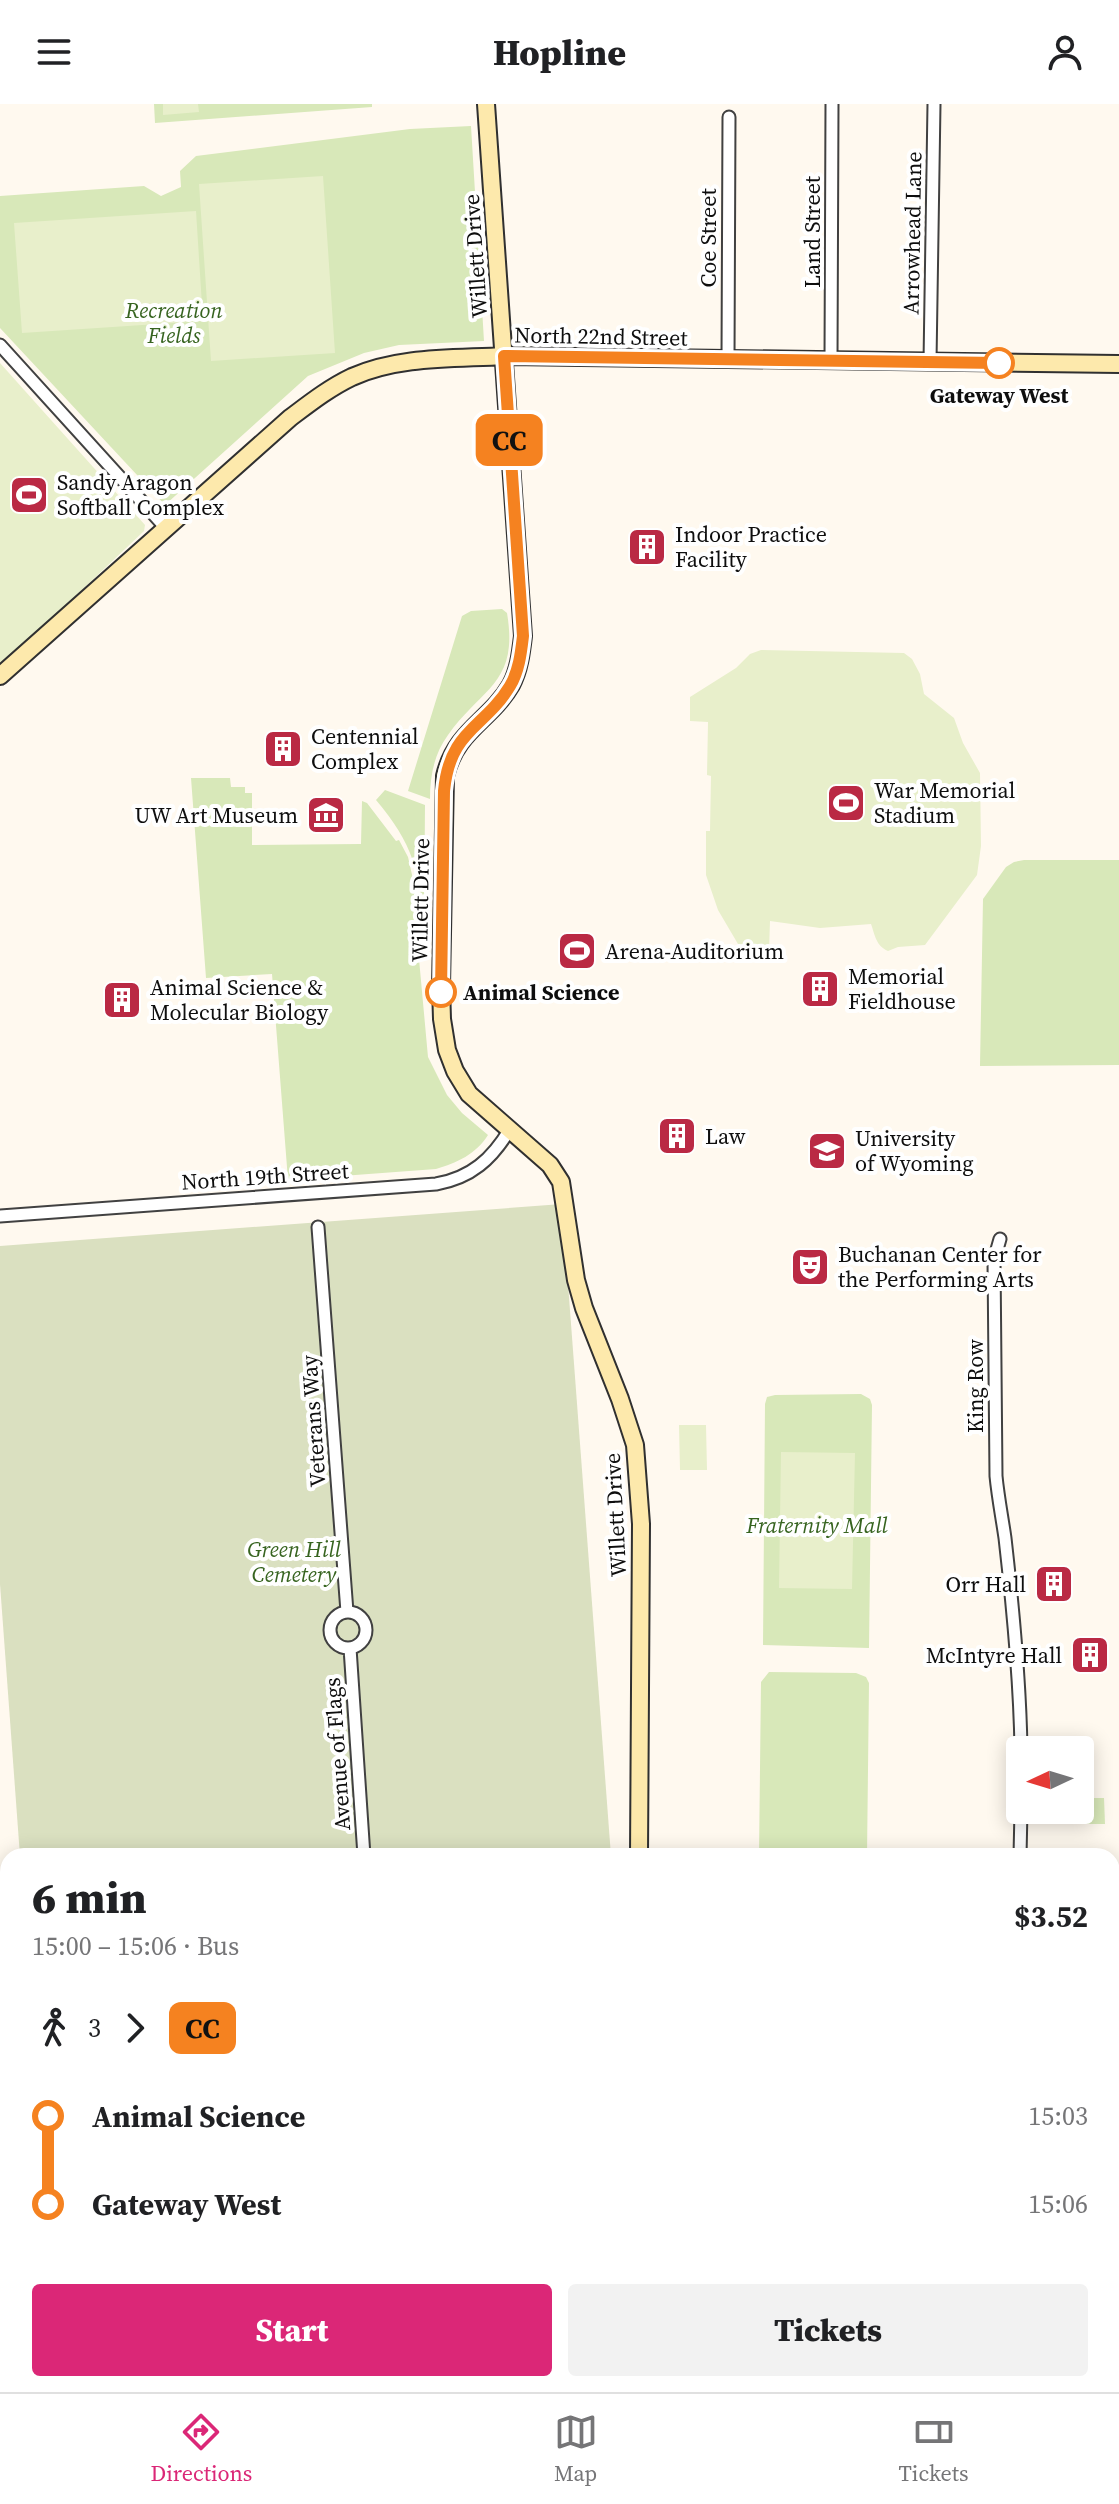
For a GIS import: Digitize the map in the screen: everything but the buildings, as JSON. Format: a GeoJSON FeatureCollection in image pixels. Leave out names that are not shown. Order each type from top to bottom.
{"type":"FeatureCollection","features":[{"type":"Feature","properties":{"kind":"street","name":"Willett Drive"},"geometry":{"type":"LineString","coordinates":[[486,104],[523,636],[518,669],[507,691],[465,735],[448,763],[444,791],[441,986],[444,1040],[455,1071],[469,1094],[550,1165],[561,1182],[576,1280],[635,1445],[641,1524],[639,1848]]}},
{"type":"Feature","properties":{"kind":"street","name":"Land Street"},"geometry":{"type":"LineString","coordinates":[[831,361],[832,104]]}},
{"type":"Feature","properties":{"kind":"street","name":"Arrowhead Lane"},"geometry":{"type":"LineString","coordinates":[[930,362],[934,104]]}},
{"type":"Feature","properties":{"kind":"street","name":"Coe Street"},"geometry":{"type":"LineString","coordinates":[[728,359],[729,117]]}},
{"type":"Feature","properties":{"kind":"street"},"geometry":{"type":"LineString","coordinates":[[0,345],[165,527]]}},
{"type":"Feature","properties":{"kind":"street","name":"North 22nd Street"},"geometry":{"type":"LineString","coordinates":[[0,676],[290,418],[349,378],[377,368],[403,363],[504,356],[1119,364]]}},
{"type":"Feature","properties":{"kind":"street","name":"North 19th Street"},"geometry":{"type":"LineString","coordinates":[[0,1216],[436,1184],[460,1178],[484,1164],[510,1129]]}},
{"type":"Feature","properties":{"kind":"street","name":"Veterans Way"},"geometry":{"type":"LineString","coordinates":[[318,1227],[347,1612]]}},
{"type":"Feature","properties":{"kind":"street","name":"King Row"},"geometry":{"type":"LineString","coordinates":[[1000,1239],[994,1260],[996,1476],[1005,1533],[1020,1686],[1021,1736]]}},
{"type":"Feature","properties":{"kind":"street"},"geometry":{"type":"LineString","coordinates":[[347,1612],[362,1618],[366,1628],[361,1644],[350,1648],[336,1644],[330,1629],[337,1615],[347,1612]]}},
{"type":"Feature","properties":{"kind":"street","name":"Avenue of Flags"},"geometry":{"type":"LineString","coordinates":[[350,1648],[363,1848]]}},
{"type":"Feature","properties":{"kind":"street"},"geometry":{"type":"LineString","coordinates":[[1020,1848],[1021,1824]]}},
{"type":"Feature","properties":{"kind":"green space"},"geometry":{"type":"Polygon","coordinates":[[[154,104],[372,104],[372,107],[155,123],[154,104]]]}},
{"type":"Feature","properties":{"kind":"green space"},"geometry":{"type":"Polygon","coordinates":[[[163,104],[198,104],[199,112],[163,115],[163,104]]]}},
{"type":"Feature","properties":{"kind":"green space","name":"Recreation Fields"},"geometry":{"type":"Polygon","coordinates":[[[471,126],[484,341],[399,345],[364,353],[308,376],[165,505],[0,328],[0,196],[144,186],[161,196],[181,187],[180,171],[196,156],[410,129],[471,126]]]}},
{"type":"Feature","properties":{"kind":"green space"},"geometry":{"type":"Polygon","coordinates":[[[323,176],[335,353],[211,361],[199,184],[323,176]]]}},
{"type":"Feature","properties":{"kind":"green space"},"geometry":{"type":"Polygon","coordinates":[[[196,211],[203,321],[22,333],[14,223],[196,211]]]}},
{"type":"Feature","properties":{"kind":"green space"},"geometry":{"type":"Polygon","coordinates":[[[0,363],[145,525],[144,531],[0,664],[0,363]]]}},
{"type":"Feature","properties":{"kind":"green space"},"geometry":{"type":"Polygon","coordinates":[[[502,609],[507,613],[509,637],[503,670],[443,742],[434,766],[430,799],[408,791],[462,616],[471,611],[502,609]]]}},
{"type":"Feature","properties":{"kind":"green space","name":"War Memorial Stadium"},"geometry":{"type":"Polygon","coordinates":[[[761,650],[904,653],[912,659],[920,674],[924,694],[954,718],[963,743],[980,773],[981,846],[977,875],[925,945],[888,951],[878,943],[871,924],[820,928],[770,921],[769,951],[752,951],[738,944],[718,910],[706,875],[711,776],[707,775],[708,722],[690,721],[690,697],[736,668],[750,654],[761,650]]]}},
{"type":"Feature","properties":{"kind":"green space"},"geometry":{"type":"Polygon","coordinates":[[[191,778],[230,778],[231,787],[245,787],[245,793],[252,793],[252,845],[361,844],[362,801],[367,803],[396,841],[399,840],[408,857],[417,897],[418,948],[428,1057],[447,1095],[462,1113],[488,1135],[472,1153],[436,1169],[288,1180],[272,974],[206,978],[191,778]]]}},
{"type":"Feature","properties":{"kind":"green space"},"geometry":{"type":"Polygon","coordinates":[[[385,790],[425,805],[424,928],[420,890],[412,859],[399,831],[376,800],[385,790]]]}},
{"type":"Feature","properties":{"kind":"green space"},"geometry":{"type":"Polygon","coordinates":[[[1024,860],[1119,860],[1119,1065],[980,1066],[983,899],[1006,867],[1024,860]]]}},
{"type":"Feature","properties":{"kind":"green space","name":"Green Hill Cemetery"},"geometry":{"type":"Polygon","coordinates":[[[562,1204],[610,1848],[19,1848],[0,1584],[0,1246],[562,1204]]]}},
{"type":"Feature","properties":{"kind":"green space","name":"Fraternity Mall"},"geometry":{"type":"Polygon","coordinates":[[[861,1394],[870,1399],[872,1405],[869,1648],[763,1645],[767,1397],[861,1394]]]}},
{"type":"Feature","properties":{"kind":"green space"},"geometry":{"type":"Polygon","coordinates":[[[679,1425],[706,1425],[707,1470],[680,1470],[679,1425]]]}},
{"type":"Feature","properties":{"kind":"green space"},"geometry":{"type":"Polygon","coordinates":[[[781,1452],[855,1453],[852,1589],[779,1588],[781,1452]]]}},
{"type":"Feature","properties":{"kind":"green space"},"geometry":{"type":"Polygon","coordinates":[[[769,1672],[856,1673],[866,1677],[869,1683],[867,1848],[759,1848],[761,1682],[769,1672]]]}},
{"type":"Feature","properties":{"kind":"green space"},"geometry":{"type":"Polygon","coordinates":[[[1094,1798],[1104,1798],[1105,1824],[1094,1824],[1094,1798]]]}},
{"type":"Feature","properties":{"kind":"bus line","name":"CC"},"geometry":{"type":"LineString","coordinates":[[441,992],[445,776],[459,743],[513,682],[523,636],[504,356],[999,363]]}},
{"type":"Feature","properties":{"kind":"place","name":"Gateway West"},"geometry":{"type":"Point","coordinates":[999,363]}},
{"type":"Feature","properties":{"kind":"place","name":"Sandy Aragon Softball Complex"},"geometry":{"type":"Point","coordinates":[29,495]}},
{"type":"Feature","properties":{"kind":"place","name":"Indoor Practice Facility"},"geometry":{"type":"Point","coordinates":[647,547]}},
{"type":"Feature","properties":{"kind":"place","name":"Centennial Complex"},"geometry":{"type":"Point","coordinates":[283,749]}},
{"type":"Feature","properties":{"kind":"place","name":"War Memorial Stadium"},"geometry":{"type":"Point","coordinates":[846,803]}},
{"type":"Feature","properties":{"kind":"place","name":"UW Art Museum"},"geometry":{"type":"Point","coordinates":[326,815]}},
{"type":"Feature","properties":{"kind":"place","name":"Arena-Auditorium"},"geometry":{"type":"Point","coordinates":[577,951]}},
{"type":"Feature","properties":{"kind":"place","name":"Memorial Fieldhouse"},"geometry":{"type":"Point","coordinates":[820,989]}},
{"type":"Feature","properties":{"kind":"place","name":"Animal Science"},"geometry":{"type":"Point","coordinates":[441,992]}},
{"type":"Feature","properties":{"kind":"place","name":"Animal Science & Molecular Biology"},"geometry":{"type":"Point","coordinates":[122,1000]}},
{"type":"Feature","properties":{"kind":"place","name":"Law"},"geometry":{"type":"Point","coordinates":[677,1136]}},
{"type":"Feature","properties":{"kind":"place","name":"University of Wyoming"},"geometry":{"type":"Point","coordinates":[827,1151]}},
{"type":"Feature","properties":{"kind":"place","name":"Buchanan Center for the Performing Arts"},"geometry":{"type":"Point","coordinates":[810,1267]}},
{"type":"Feature","properties":{"kind":"place","name":"Orr Hall"},"geometry":{"type":"Point","coordinates":[1054,1584]}},
{"type":"Feature","properties":{"kind":"place","name":"McIntyre Hall"},"geometry":{"type":"Point","coordinates":[1090,1655]}}]}
